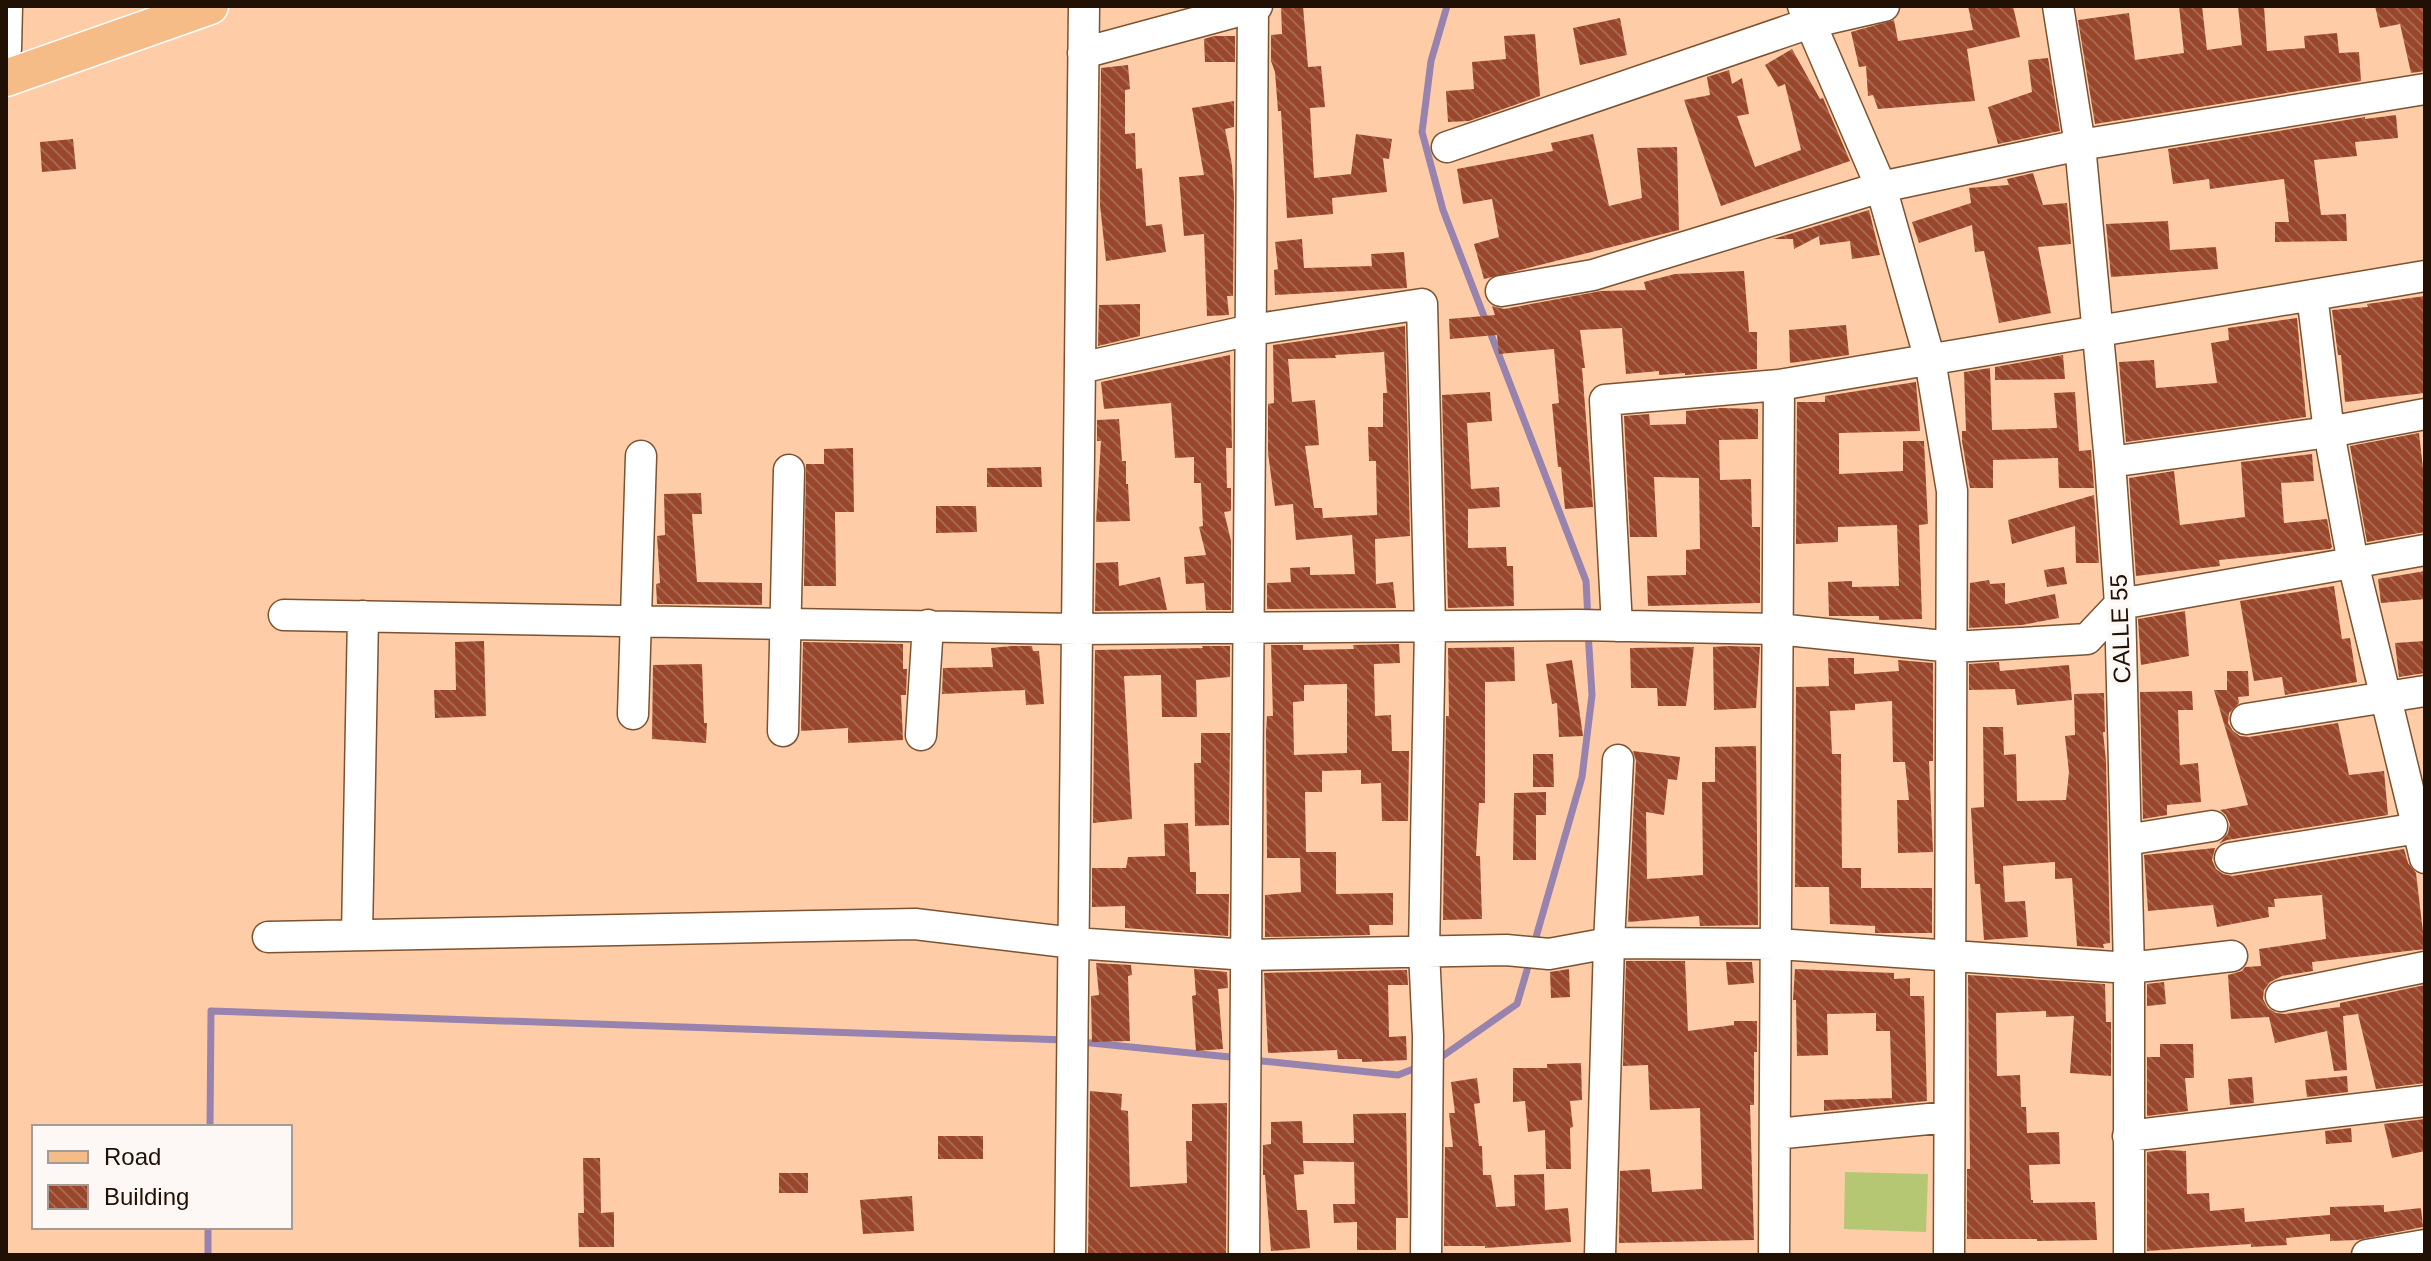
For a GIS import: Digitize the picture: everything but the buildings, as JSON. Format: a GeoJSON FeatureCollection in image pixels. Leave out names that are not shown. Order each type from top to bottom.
{"type":"FeatureCollection","features":[{"type":"Feature","properties":{"kind":"main road"},"geometry":{"type":"LineString","coordinates":[[6,78],[163,13],[210,6]]}},
{"type":"Feature","properties":{"kind":"street"},"geometry":{"type":"LineString","coordinates":[[6,49],[7,6]]}},
{"type":"Feature","properties":{"kind":"street"},"geometry":{"type":"LineString","coordinates":[[7,26],[22,6]]}},
{"type":"Feature","properties":{"kind":"street"},"geometry":{"type":"LineString","coordinates":[[1070,1255],[1084,6]]}},
{"type":"Feature","properties":{"kind":"street"},"geometry":{"type":"LineString","coordinates":[[1447,147],[1807,15],[1884,6]]}},
{"type":"Feature","properties":{"kind":"street","name":"CALLE 55"},"geometry":{"type":"LineString","coordinates":[[2058,6],[2080,145],[2120,604],[2129,968],[2129,1255]]}},
{"type":"Feature","properties":{"kind":"street"},"geometry":{"type":"LineString","coordinates":[[1083,53],[1255,7],[1247,627],[1248,955],[1244,1255]]}},
{"type":"Feature","properties":{"kind":"street"},"geometry":{"type":"LineString","coordinates":[[1807,15],[1881,187],[1930,360],[1952,491],[1949,1255]]}},
{"type":"Feature","properties":{"kind":"street"},"geometry":{"type":"LineString","coordinates":[[1501,291],[1593,275],[1881,187],[2080,145],[2425,89]]}},
{"type":"Feature","properties":{"kind":"street"},"geometry":{"type":"LineString","coordinates":[[1617,626],[1605,400],[1779,385],[2425,276]]}},
{"type":"Feature","properties":{"kind":"street"},"geometry":{"type":"LineString","coordinates":[[2312,295],[2329,432],[2353,563],[2421,828],[2425,858]]}},
{"type":"Feature","properties":{"kind":"street"},"geometry":{"type":"LineString","coordinates":[[1080,368],[1251,330],[1422,304],[1430,626],[1424,951],[1428,1036],[1426,1255]]}},
{"type":"Feature","properties":{"kind":"street"},"geometry":{"type":"LineString","coordinates":[[1774,1255],[1779,385]]}},
{"type":"Feature","properties":{"kind":"street"},"geometry":{"type":"LineString","coordinates":[[2110,462],[2329,432],[2425,414]]}},
{"type":"Feature","properties":{"kind":"street"},"geometry":{"type":"LineString","coordinates":[[633,714],[641,456]]}},
{"type":"Feature","properties":{"kind":"street"},"geometry":{"type":"LineString","coordinates":[[783,731],[789,470]]}},
{"type":"Feature","properties":{"kind":"street"},"geometry":{"type":"LineString","coordinates":[[284,615],[1077,629],[1578,625],[1777,629],[1953,647],[2087,639],[2120,604],[2425,550]]}},
{"type":"Feature","properties":{"kind":"street"},"geometry":{"type":"LineString","coordinates":[[357,935],[363,616]]}},
{"type":"Feature","properties":{"kind":"street"},"geometry":{"type":"LineString","coordinates":[[921,735],[928,625]]}},
{"type":"Feature","properties":{"kind":"street"},"geometry":{"type":"LineString","coordinates":[[2246,719],[2425,691]]}},
{"type":"Feature","properties":{"kind":"street"},"geometry":{"type":"LineString","coordinates":[[1600,1255],[1618,760]]}},
{"type":"Feature","properties":{"kind":"street"},"geometry":{"type":"LineString","coordinates":[[2126,840],[2212,826]]}},
{"type":"Feature","properties":{"kind":"street"},"geometry":{"type":"LineString","coordinates":[[2230,858],[2421,828]]}},
{"type":"Feature","properties":{"kind":"street"},"geometry":{"type":"LineString","coordinates":[[268,937],[915,924],[1074,943],[1248,955],[1506,950],[1549,954],[1609,943],[1777,944],[2129,968],[2232,956]]}},
{"type":"Feature","properties":{"kind":"street"},"geometry":{"type":"LineString","coordinates":[[2281,996],[2425,967]]}},
{"type":"Feature","properties":{"kind":"street"},"geometry":{"type":"LineString","coordinates":[[2128,1136],[2425,1101]]}},
{"type":"Feature","properties":{"kind":"street"},"geometry":{"type":"LineString","coordinates":[[1775,1134],[1949,1117]]}},
{"type":"Feature","properties":{"kind":"street"},"geometry":{"type":"LineString","coordinates":[[2367,1255],[2425,1245]]}},
{"type":"Feature","properties":{"kind":"green space"},"geometry":{"type":"Polygon","coordinates":[[[1845,1172],[1928,1174],[1926,1232],[1844,1229],[1845,1172]]]}},
{"type":"Feature","properties":{"kind":"waterway"},"geometry":{"type":"LineString","coordinates":[[1447,6],[1431,61],[1422,132],[1443,210],[1586,581],[1588,620]]}},
{"type":"Feature","properties":{"kind":"waterway"},"geometry":{"type":"LineString","coordinates":[[1534,944],[1582,777],[1592,695],[1588,632]]}},
{"type":"Feature","properties":{"kind":"waterway"},"geometry":{"type":"LineString","coordinates":[[1437,1060],[1517,1004],[1530,960]]}},
{"type":"Feature","properties":{"kind":"waterway"},"geometry":{"type":"LineString","coordinates":[[210,1125],[211,1011],[1065,1040]]}},
{"type":"Feature","properties":{"kind":"waterway"},"geometry":{"type":"LineString","coordinates":[[1081,1042],[1240,1058]]}},
{"type":"Feature","properties":{"kind":"waterway"},"geometry":{"type":"LineString","coordinates":[[1252,1060],[1398,1075],[1421,1066]]}},
{"type":"Feature","properties":{"kind":"waterway"},"geometry":{"type":"LineString","coordinates":[[208,1229],[208,1255]]}}]}
